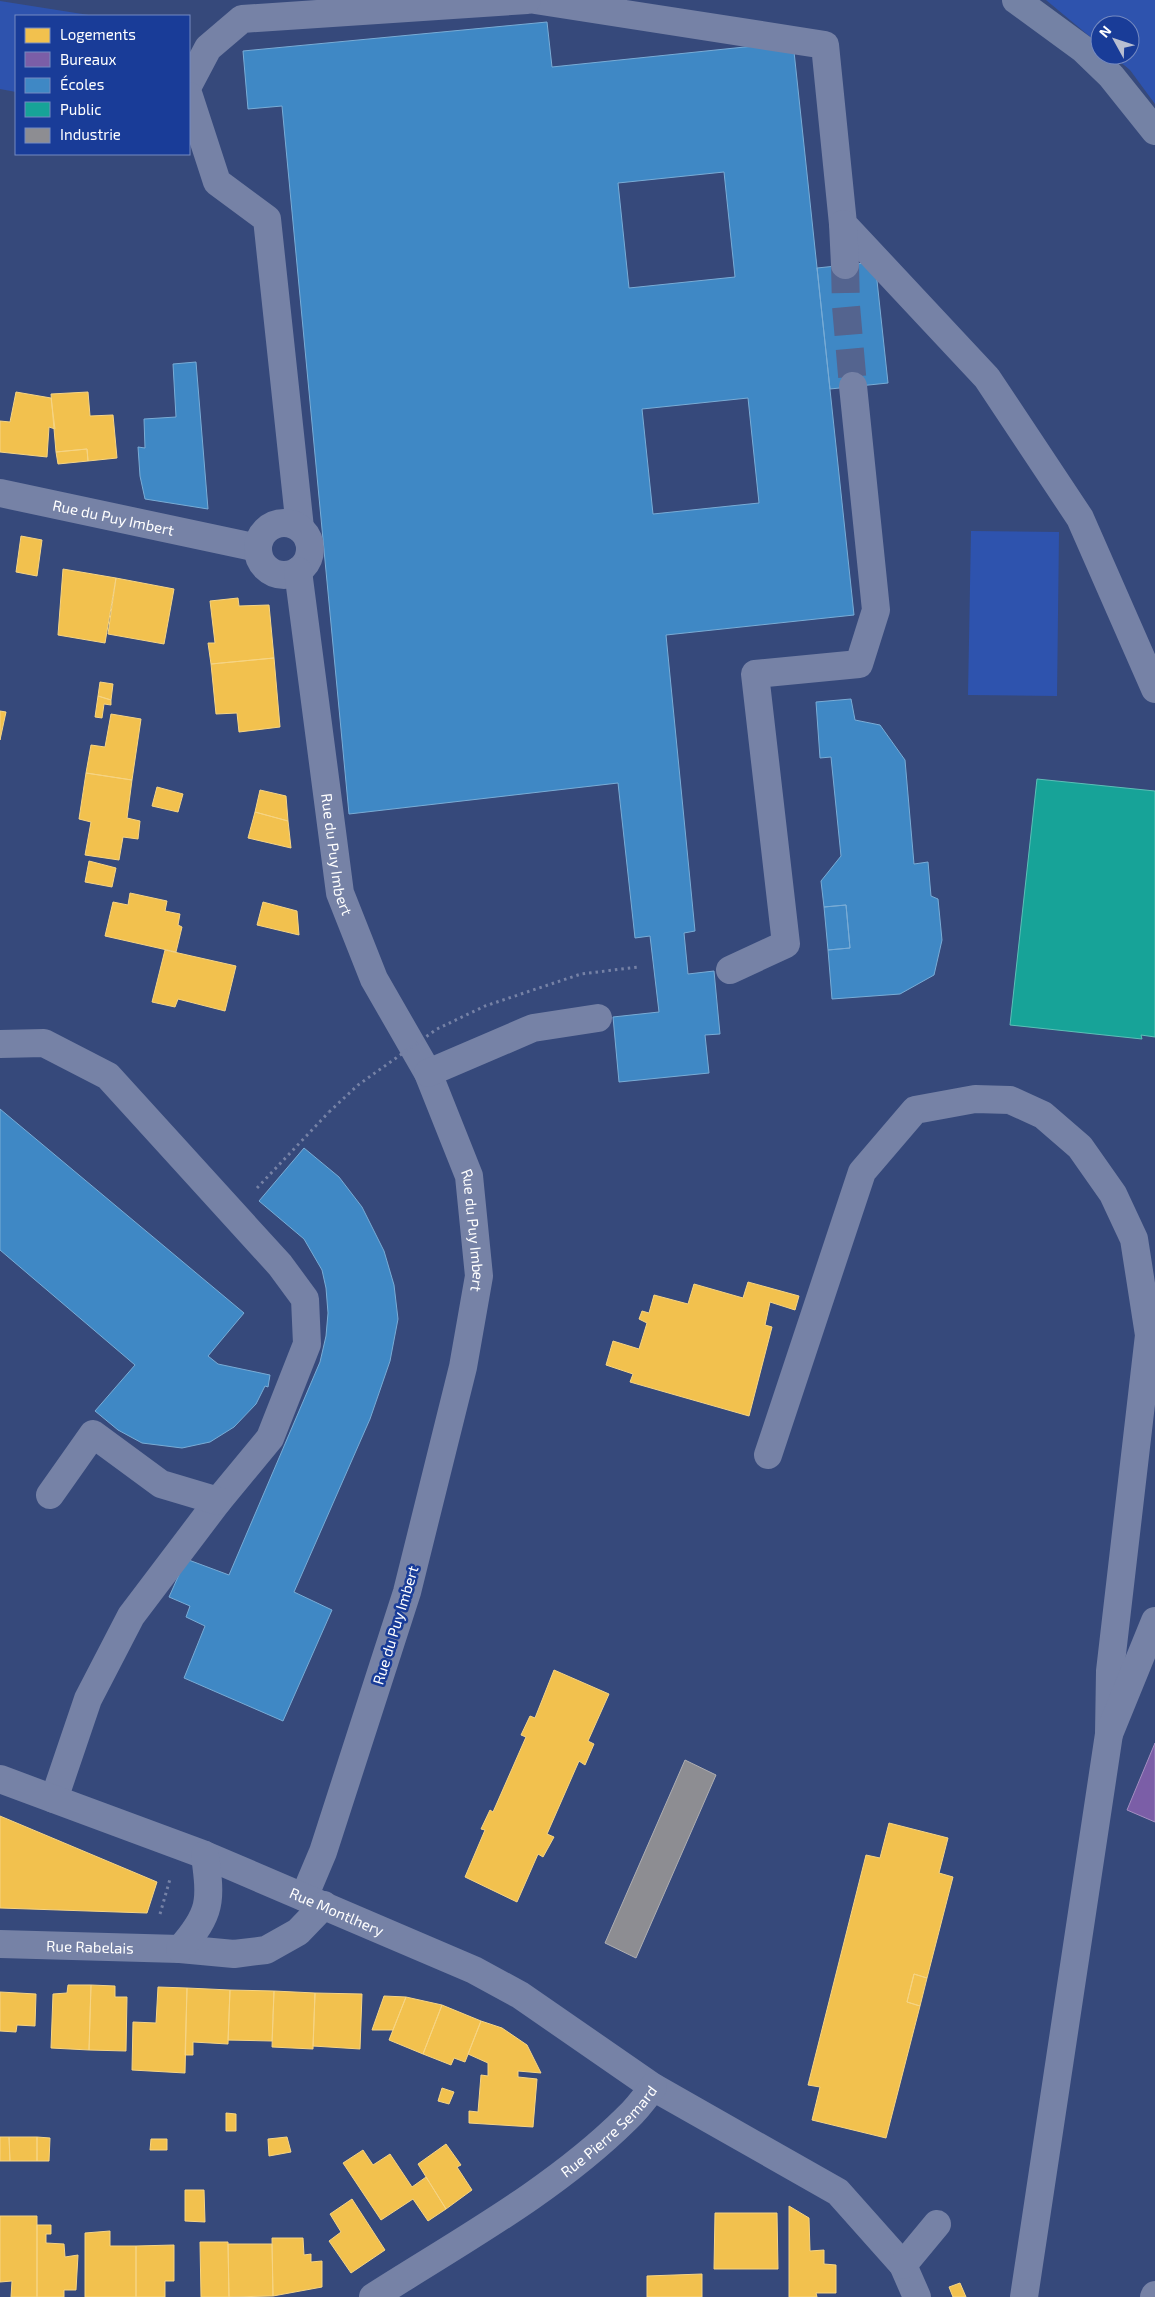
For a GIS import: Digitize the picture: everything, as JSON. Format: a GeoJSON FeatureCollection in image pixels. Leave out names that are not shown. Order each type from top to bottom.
{"type":"FeatureCollection","features":[{"type":"Feature","properties":{"kind":"highway"},"geometry":{"type":"LineString","coordinates":[[1016,0],[1083,49],[1111,76],[1155,131]]}},
{"type":"Feature","properties":{"kind":"street"},"geometry":{"type":"LineString","coordinates":[[190,82],[208,48],[242,19],[527,0]]}},
{"type":"Feature","properties":{"kind":"street"},"geometry":{"type":"LineString","coordinates":[[535,0],[825,45],[844,224],[845,265]]}},
{"type":"Feature","properties":{"kind":"street"},"geometry":{"type":"LineString","coordinates":[[190,99],[217,182],[267,219],[300,528],[309,542],[310,550],[305,565],[298,571],[283,575],[268,570],[259,556],[258,548],[264,533],[270,528],[285,523],[300,528]]}},
{"type":"Feature","properties":{"kind":"street"},"geometry":{"type":"LineString","coordinates":[[844,224],[987,378],[1080,518],[1155,689]]}},
{"type":"Feature","properties":{"kind":"street"},"geometry":{"type":"LineString","coordinates":[[730,970],[786,944],[755,674],[859,664],[876,610],[854,386]]}},
{"type":"Feature","properties":{"kind":"street","name":"Rue du Puy Imbert"},"geometry":{"type":"LineString","coordinates":[[0,493],[258,548]]}},
{"type":"Feature","properties":{"kind":"street","name":"Rue du Puy Imbert"},"geometry":{"type":"LineString","coordinates":[[298,571],[340,893],[374,979],[428,1073],[469,1176],[479,1276],[463,1367],[407,1592],[323,1852],[314,1901]]}},
{"type":"Feature","properties":{"kind":"street"},"geometry":{"type":"LineString","coordinates":[[428,1073],[533,1028],[598,1018]]}},
{"type":"Feature","properties":{"kind":"street"},"geometry":{"type":"LineString","coordinates":[[0,1044],[44,1043],[108,1076],[280,1265],[305,1299],[306,1344],[270,1438],[218,1501],[131,1616],[88,1699],[54,1799]]}},
{"type":"Feature","properties":{"kind":"street"},"geometry":{"type":"LineString","coordinates":[[768,1455],[862,1172],[915,1110],[974,1099],[1010,1100],[1043,1115],[1080,1147],[1114,1194],[1134,1239],[1148,1335],[1110,1671],[1109,1734],[1024,2297]]}},
{"type":"Feature","properties":{"kind":"street"},"geometry":{"type":"LineString","coordinates":[[50,1495],[93,1434],[161,1484],[218,1501]]}},
{"type":"Feature","properties":{"kind":"street"},"geometry":{"type":"LineString","coordinates":[[1109,1734],[1155,1621]]}},
{"type":"Feature","properties":{"kind":"street","name":"Rue Montlhery"},"geometry":{"type":"LineString","coordinates":[[0,1779],[205,1855],[474,1970],[520,1995],[653,2087]]}},
{"type":"Feature","properties":{"kind":"street"},"geometry":{"type":"LineString","coordinates":[[169,1949],[203,1920],[209,1904],[205,1855]]}},
{"type":"Feature","properties":{"kind":"street","name":"Rue Rabelais"},"geometry":{"type":"LineString","coordinates":[[0,1944],[169,1949],[234,1954],[266,1950],[298,1932],[314,1901]]}},
{"type":"Feature","properties":{"kind":"street","name":"Rue Pierre Semard"},"geometry":{"type":"LineString","coordinates":[[374,2297],[535,2193],[576,2163],[627,2119],[653,2087],[838,2192],[903,2265],[917,2297]]}},
{"type":"Feature","properties":{"kind":"street"},"geometry":{"type":"LineString","coordinates":[[903,2265],[937,2224]]}},
{"type":"Feature","properties":{"kind":"path"},"geometry":{"type":"LineString","coordinates":[[233,1213],[329,1112],[358,1085],[437,1029],[485,1006],[581,974],[638,967]]}},
{"type":"Feature","properties":{"kind":"path"},"geometry":{"type":"LineString","coordinates":[[169,1949],[156,1925],[179,1845]]}},
{"type":"Feature","properties":{"kind":"shaded area"},"geometry":{"type":"Polygon","coordinates":[[[1046,0],[1155,0],[1155,104],[1130,70],[1124,65],[1140,65],[1140,15],[1090,15],[1090,37],[1046,0]]]}},
{"type":"Feature","properties":{"kind":"shaded area"},"geometry":{"type":"Polygon","coordinates":[[[0,1],[89,15],[15,15],[15,92],[0,89],[0,1]]]}},
{"type":"Feature","properties":{"kind":"shaded area"},"geometry":{"type":"Polygon","coordinates":[[[971,531],[1059,532],[1057,696],[968,695],[971,531]]]}},
{"type":"Feature","properties":{"kind":"building: Logements"},"geometry":{"type":"Polygon","coordinates":[[[16,392],[51,398],[55,429],[49,427],[47,457],[0,452],[0,421],[10,422],[16,392]]]}},
{"type":"Feature","properties":{"kind":"building: Logements"},"geometry":{"type":"Polygon","coordinates":[[[88,392],[90,416],[113,415],[117,458],[88,461],[87,449],[56,452],[51,394],[88,392]]]}},
{"type":"Feature","properties":{"kind":"building: Logements"},"geometry":{"type":"Polygon","coordinates":[[[87,449],[88,461],[58,464],[56,452],[87,449]]]}},
{"type":"Feature","properties":{"kind":"building: Logements"},"geometry":{"type":"Polygon","coordinates":[[[21,536],[42,540],[37,576],[16,572],[21,536]]]}},
{"type":"Feature","properties":{"kind":"building: Logements"},"geometry":{"type":"Polygon","coordinates":[[[63,569],[116,578],[105,643],[58,635],[63,569]]]}},
{"type":"Feature","properties":{"kind":"building: Logements"},"geometry":{"type":"Polygon","coordinates":[[[116,578],[174,589],[164,644],[108,634],[116,578]]]}},
{"type":"Feature","properties":{"kind":"building: Logements"},"geometry":{"type":"Polygon","coordinates":[[[238,598],[239,606],[269,605],[274,658],[211,664],[208,643],[215,643],[210,601],[238,598]]]}},
{"type":"Feature","properties":{"kind":"building: Logements"},"geometry":{"type":"Polygon","coordinates":[[[274,658],[280,727],[239,732],[237,713],[216,714],[211,664],[274,658]]]}},
{"type":"Feature","properties":{"kind":"building: Logements"},"geometry":{"type":"Polygon","coordinates":[[[100,682],[113,684],[111,700],[98,696],[100,682]]]}},
{"type":"Feature","properties":{"kind":"building: Logements"},"geometry":{"type":"Polygon","coordinates":[[[98,696],[111,700],[111,705],[104,704],[102,718],[95,717],[98,696]]]}},
{"type":"Feature","properties":{"kind":"building: Logements"},"geometry":{"type":"Polygon","coordinates":[[[0,711],[6,712],[0,740],[0,711]]]}},
{"type":"Feature","properties":{"kind":"building: Logements"},"geometry":{"type":"Polygon","coordinates":[[[111,714],[141,719],[132,780],[86,773],[91,745],[105,747],[111,714]]]}},
{"type":"Feature","properties":{"kind":"building: Logements"},"geometry":{"type":"Polygon","coordinates":[[[86,773],[132,780],[127,818],[140,821],[138,839],[123,837],[119,860],[85,855],[91,822],[79,819],[86,773]]]}},
{"type":"Feature","properties":{"kind":"building: Logements"},"geometry":{"type":"Polygon","coordinates":[[[157,787],[183,794],[178,812],[152,806],[157,787]]]}},
{"type":"Feature","properties":{"kind":"building: Logements"},"geometry":{"type":"Polygon","coordinates":[[[260,790],[286,796],[288,821],[255,812],[260,790]]]}},
{"type":"Feature","properties":{"kind":"building: Logements"},"geometry":{"type":"Polygon","coordinates":[[[255,812],[288,821],[291,848],[248,838],[255,812]]]}},
{"type":"Feature","properties":{"kind":"building: Logements"},"geometry":{"type":"Polygon","coordinates":[[[89,861],[116,868],[112,887],[85,882],[89,861]]]}},
{"type":"Feature","properties":{"kind":"building: Logements"},"geometry":{"type":"Polygon","coordinates":[[[130,893],[167,901],[165,911],[180,914],[178,925],[182,927],[176,952],[105,936],[113,902],[128,905],[130,893]]]}},
{"type":"Feature","properties":{"kind":"building: Logements"},"geometry":{"type":"Polygon","coordinates":[[[263,902],[297,911],[299,935],[257,925],[263,902]]]}},
{"type":"Feature","properties":{"kind":"building: Logements"},"geometry":{"type":"Polygon","coordinates":[[[165,950],[236,966],[225,1011],[178,999],[175,1007],[152,1002],[165,950]]]}},
{"type":"Feature","properties":{"kind":"building: Logements"},"geometry":{"type":"Polygon","coordinates":[[[748,1282],[799,1296],[795,1310],[770,1302],[765,1325],[772,1327],[749,1416],[630,1382],[633,1374],[606,1365],[613,1341],[639,1349],[647,1323],[639,1319],[642,1311],[649,1313],[654,1295],[688,1304],[694,1284],[743,1298],[748,1282]]]}},
{"type":"Feature","properties":{"kind":"building: Logements"},"geometry":{"type":"Polygon","coordinates":[[[554,1670],[609,1694],[588,1741],[594,1744],[585,1765],[579,1761],[547,1834],[554,1837],[543,1857],[538,1854],[517,1902],[465,1877],[485,1830],[481,1829],[490,1810],[493,1812],[526,1737],[521,1735],[530,1716],[535,1718],[554,1670]]]}},
{"type":"Feature","properties":{"kind":"building: Logements"},"geometry":{"type":"Polygon","coordinates":[[[0,1816],[157,1882],[147,1913],[0,1908],[0,1816]]]}},
{"type":"Feature","properties":{"kind":"building: Logements"},"geometry":{"type":"Polygon","coordinates":[[[889,1823],[948,1838],[939,1873],[953,1877],[927,1978],[914,1974],[907,2002],[920,2006],[886,2138],[812,2120],[820,2087],[808,2085],[866,1855],[880,1858],[889,1823]]]}},
{"type":"Feature","properties":{"kind":"building: Logements"},"geometry":{"type":"Polygon","coordinates":[[[914,1974],[927,1978],[920,2006],[907,2002],[914,1974]]]}},
{"type":"Feature","properties":{"kind":"building: Logements"},"geometry":{"type":"Polygon","coordinates":[[[68,1985],[91,1985],[89,2050],[51,2048],[53,1994],[67,1993],[68,1985]]]}},
{"type":"Feature","properties":{"kind":"building: Logements"},"geometry":{"type":"Polygon","coordinates":[[[91,1985],[115,1986],[115,1997],[127,1997],[126,2051],[89,2050],[91,1985]]]}},
{"type":"Feature","properties":{"kind":"building: Logements"},"geometry":{"type":"Polygon","coordinates":[[[158,1987],[187,1988],[185,2073],[132,2070],[133,2022],[156,2023],[158,1987]]]}},
{"type":"Feature","properties":{"kind":"building: Logements"},"geometry":{"type":"Polygon","coordinates":[[[187,1988],[230,1990],[228,2044],[193,2042],[193,2055],[185,2055],[187,1988]]]}},
{"type":"Feature","properties":{"kind":"building: Logements"},"geometry":{"type":"Polygon","coordinates":[[[230,1990],[274,1991],[272,2041],[228,2040],[230,1990]]]}},
{"type":"Feature","properties":{"kind":"building: Logements"},"geometry":{"type":"Polygon","coordinates":[[[274,1991],[315,1993],[313,2049],[272,2047],[274,1991]]]}},
{"type":"Feature","properties":{"kind":"building: Logements"},"geometry":{"type":"Polygon","coordinates":[[[0,1992],[36,1994],[35,2026],[17,2025],[16,2032],[0,2031],[0,1992]]]}},
{"type":"Feature","properties":{"kind":"building: Logements"},"geometry":{"type":"Polygon","coordinates":[[[315,1993],[362,1994],[360,2049],[313,2046],[315,1993]]]}},
{"type":"Feature","properties":{"kind":"building: Logements"},"geometry":{"type":"Polygon","coordinates":[[[384,1996],[406,1997],[393,2030],[372,2030],[384,1996]]]}},
{"type":"Feature","properties":{"kind":"building: Logements"},"geometry":{"type":"Polygon","coordinates":[[[406,1997],[442,2005],[423,2054],[389,2040],[406,1997]]]}},
{"type":"Feature","properties":{"kind":"building: Logements"},"geometry":{"type":"Polygon","coordinates":[[[442,2005],[481,2021],[465,2062],[454,2058],[451,2065],[423,2054],[442,2005]]]}},
{"type":"Feature","properties":{"kind":"building: Logements"},"geometry":{"type":"Polygon","coordinates":[[[481,2021],[502,2028],[527,2045],[541,2073],[518,2071],[518,2077],[537,2079],[533,2127],[469,2123],[469,2111],[478,2112],[481,2075],[488,2076],[488,2063],[468,2054],[481,2021]]]}},
{"type":"Feature","properties":{"kind":"building: Logements"},"geometry":{"type":"Polygon","coordinates":[[[442,2088],[454,2092],[449,2104],[438,2101],[442,2088]]]}},
{"type":"Feature","properties":{"kind":"building: Logements"},"geometry":{"type":"Polygon","coordinates":[[[226,2113],[236,2114],[236,2131],[226,2131],[226,2113]]]}},
{"type":"Feature","properties":{"kind":"building: Logements"},"geometry":{"type":"Polygon","coordinates":[[[0,2137],[9,2137],[10,2161],[0,2161],[0,2137]]]}},
{"type":"Feature","properties":{"kind":"building: Logements"},"geometry":{"type":"Polygon","coordinates":[[[9,2137],[37,2137],[37,2161],[10,2161],[9,2137]]]}},
{"type":"Feature","properties":{"kind":"building: Logements"},"geometry":{"type":"Polygon","coordinates":[[[37,2137],[50,2138],[49,2161],[37,2161],[37,2137]]]}},
{"type":"Feature","properties":{"kind":"building: Logements"},"geometry":{"type":"Polygon","coordinates":[[[287,2137],[291,2152],[269,2156],[268,2139],[287,2137]]]}},
{"type":"Feature","properties":{"kind":"building: Logements"},"geometry":{"type":"Polygon","coordinates":[[[151,2139],[167,2139],[167,2150],[150,2150],[151,2139]]]}},
{"type":"Feature","properties":{"kind":"building: Logements"},"geometry":{"type":"Polygon","coordinates":[[[446,2144],[461,2165],[457,2167],[472,2190],[446,2209],[418,2164],[446,2144]]]}},
{"type":"Feature","properties":{"kind":"building: Logements"},"geometry":{"type":"Polygon","coordinates":[[[363,2150],[373,2165],[390,2154],[412,2187],[426,2177],[446,2209],[428,2221],[413,2199],[381,2220],[343,2163],[363,2150]]]}},
{"type":"Feature","properties":{"kind":"building: Logements"},"geometry":{"type":"Polygon","coordinates":[[[185,2190],[204,2190],[205,2222],[185,2221],[185,2190]]]}},
{"type":"Feature","properties":{"kind":"building: Logements"},"geometry":{"type":"Polygon","coordinates":[[[352,2199],[385,2250],[351,2273],[329,2241],[341,2232],[330,2214],[352,2199]]]}},
{"type":"Feature","properties":{"kind":"building: Logements"},"geometry":{"type":"Polygon","coordinates":[[[789,2206],[809,2218],[810,2251],[824,2250],[824,2264],[836,2265],[836,2293],[816,2293],[817,2297],[789,2297],[789,2206]]]}},
{"type":"Feature","properties":{"kind":"building: Logements"},"geometry":{"type":"Polygon","coordinates":[[[715,2213],[777,2213],[778,2269],[714,2269],[715,2213]]]}},
{"type":"Feature","properties":{"kind":"building: Logements"},"geometry":{"type":"Polygon","coordinates":[[[0,2216],[37,2216],[37,2297],[11,2297],[12,2281],[0,2282],[0,2216]]]}},
{"type":"Feature","properties":{"kind":"building: Logements"},"geometry":{"type":"Polygon","coordinates":[[[37,2225],[51,2225],[51,2234],[46,2234],[46,2243],[64,2244],[65,2257],[78,2255],[76,2290],[64,2290],[64,2297],[37,2297],[37,2225]]]}},
{"type":"Feature","properties":{"kind":"building: Logements"},"geometry":{"type":"Polygon","coordinates":[[[110,2231],[110,2246],[136,2246],[136,2297],[85,2297],[85,2233],[110,2231]]]}},
{"type":"Feature","properties":{"kind":"building: Logements"},"geometry":{"type":"Polygon","coordinates":[[[272,2238],[303,2238],[304,2255],[311,2254],[311,2262],[322,2261],[322,2287],[273,2296],[272,2238]]]}},
{"type":"Feature","properties":{"kind":"building: Logements"},"geometry":{"type":"Polygon","coordinates":[[[200,2242],[228,2242],[229,2297],[201,2297],[200,2242]]]}},
{"type":"Feature","properties":{"kind":"building: Logements"},"geometry":{"type":"Polygon","coordinates":[[[228,2244],[272,2244],[273,2296],[229,2297],[228,2244]]]}},
{"type":"Feature","properties":{"kind":"building: Logements"},"geometry":{"type":"Polygon","coordinates":[[[174,2245],[174,2281],[165,2281],[165,2297],[136,2297],[136,2246],[174,2245]]]}},
{"type":"Feature","properties":{"kind":"building: Logements"},"geometry":{"type":"Polygon","coordinates":[[[702,2274],[702,2297],[647,2297],[647,2276],[702,2274]]]}},
{"type":"Feature","properties":{"kind":"building: Logements"},"geometry":{"type":"Polygon","coordinates":[[[960,2283],[966,2297],[953,2297],[949,2287],[960,2283]]]}},
{"type":"Feature","properties":{"kind":"building: Bureaux"},"geometry":{"type":"Polygon","coordinates":[[[1155,1743],[1155,1822],[1127,1810],[1155,1743]]]}},
{"type":"Feature","properties":{"kind":"building: Écoles"},"geometry":{"type":"Polygon","coordinates":[[[547,22],[552,67],[793,42],[854,615],[666,635],[695,931],[684,933],[688,974],[714,971],[720,1034],[705,1035],[709,1073],[619,1082],[613,1017],[659,1012],[650,936],[635,938],[618,783],[349,814],[282,106],[248,109],[243,51],[547,22]],[[724,172],[618,183],[629,288],[735,277],[724,172]],[[748,398],[642,409],[653,514],[759,503],[748,398]]]}},
{"type":"Feature","properties":{"kind":"building: Écoles"},"geometry":{"type":"Polygon","coordinates":[[[875,262],[888,383],[830,389],[817,268],[875,262]]]}},
{"type":"Feature","properties":{"kind":"building: Écoles"},"geometry":{"type":"Polygon","coordinates":[[[196,362],[208,509],[145,499],[140,476],[138,447],[145,448],[144,419],[176,417],[173,364],[196,362]]]}},
{"type":"Feature","properties":{"kind":"building: Écoles"},"geometry":{"type":"Polygon","coordinates":[[[851,699],[855,720],[880,725],[905,760],[914,864],[928,862],[931,896],[938,899],[942,940],[934,975],[900,994],[832,999],[828,950],[850,948],[846,905],[824,907],[821,881],[841,856],[831,757],[820,758],[816,702],[851,699]]]}},
{"type":"Feature","properties":{"kind":"building: Écoles"},"geometry":{"type":"Polygon","coordinates":[[[846,905],[850,948],[828,950],[824,907],[846,905]]]}},
{"type":"Feature","properties":{"kind":"building: Écoles"},"geometry":{"type":"Polygon","coordinates":[[[0,1109],[244,1313],[208,1356],[218,1364],[270,1375],[268,1387],[265,1386],[256,1404],[234,1427],[210,1442],[182,1448],[142,1443],[118,1430],[95,1411],[135,1365],[0,1250],[0,1109]]]}},
{"type":"Feature","properties":{"kind":"building: Écoles"},"geometry":{"type":"Polygon","coordinates":[[[304,1148],[339,1177],[362,1207],[384,1251],[394,1285],[398,1319],[390,1361],[370,1419],[294,1592],[332,1610],[283,1721],[184,1678],[205,1626],[186,1617],[190,1606],[169,1597],[186,1559],[229,1575],[320,1362],[326,1336],[328,1313],[322,1270],[304,1239],[259,1201],[304,1148]]]}},
{"type":"Feature","properties":{"kind":"building: Public"},"geometry":{"type":"Polygon","coordinates":[[[1037,779],[1155,791],[1155,1037],[1141,1035],[1142,1039],[1010,1025],[1037,779]]]}},
{"type":"Feature","properties":{"kind":"building: Industrie"},"geometry":{"type":"Polygon","coordinates":[[[685,1760],[716,1775],[636,1958],[605,1943],[685,1760]]]}},
{"type":"Feature","properties":{"kind":"tunnel"},"geometry":{"type":"LineString","coordinates":[[845,265],[846,306],[853,386]]}}]}
